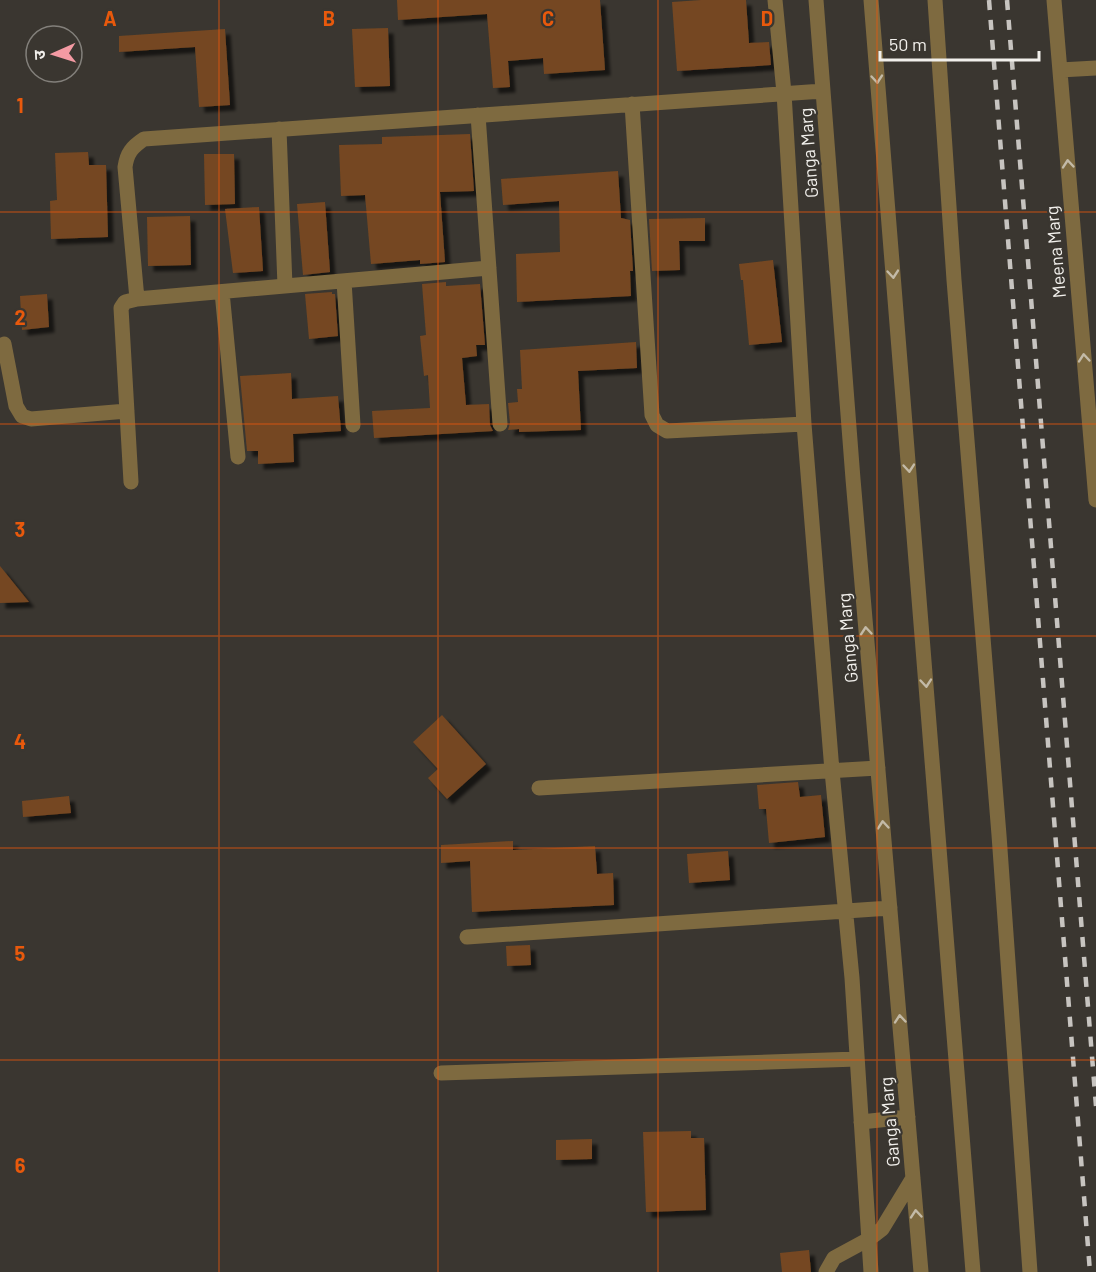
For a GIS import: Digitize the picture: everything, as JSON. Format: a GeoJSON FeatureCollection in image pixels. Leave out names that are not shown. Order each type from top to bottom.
{"type":"FeatureCollection","features":[{"type":"Feature","properties":{"kind":"street"},"geometry":{"type":"LineString","coordinates":[[775,0],[784,93],[804,424],[857,1059],[871,1272]]}},
{"type":"Feature","properties":{"kind":"street","name":"Ganga Marg"},"geometry":{"type":"LineString","coordinates":[[816,0],[853,478],[921,1272]]}},
{"type":"Feature","properties":{"kind":"street"},"geometry":{"type":"LineString","coordinates":[[871,0],[973,1272]]}},
{"type":"Feature","properties":{"kind":"street"},"geometry":{"type":"LineString","coordinates":[[935,0],[1030,1272]]}},
{"type":"Feature","properties":{"kind":"street","name":"Meena Marg"},"geometry":{"type":"LineString","coordinates":[[1054,0],[1096,500]]}},
{"type":"Feature","properties":{"kind":"street"},"geometry":{"type":"LineString","coordinates":[[1060,70],[1096,68]]}},
{"type":"Feature","properties":{"kind":"street"},"geometry":{"type":"LineString","coordinates":[[137,299],[125,168],[127,155],[144,139],[823,91]]}},
{"type":"Feature","properties":{"kind":"street"},"geometry":{"type":"LineString","coordinates":[[632,104],[652,415],[657,425],[667,431],[804,424]]}},
{"type":"Feature","properties":{"kind":"street"},"geometry":{"type":"LineString","coordinates":[[478,115],[500,424]]}},
{"type":"Feature","properties":{"kind":"street"},"geometry":{"type":"LineString","coordinates":[[279,129],[285,286]]}},
{"type":"Feature","properties":{"kind":"street"},"geometry":{"type":"LineString","coordinates":[[131,482],[121,308],[125,302],[137,299],[489,268]]}},
{"type":"Feature","properties":{"kind":"street"},"geometry":{"type":"LineString","coordinates":[[344,281],[353,425]]}},
{"type":"Feature","properties":{"kind":"street"},"geometry":{"type":"LineString","coordinates":[[222,292],[237,457]]}},
{"type":"Feature","properties":{"kind":"street"},"geometry":{"type":"LineString","coordinates":[[1080,316],[1096,314]]}},
{"type":"Feature","properties":{"kind":"street"},"geometry":{"type":"LineString","coordinates":[[4,344],[16,406],[22,416],[31,419],[127,411]]}},
{"type":"Feature","properties":{"kind":"street"},"geometry":{"type":"LineString","coordinates":[[539,788],[878,768]]}},
{"type":"Feature","properties":{"kind":"street"},"geometry":{"type":"LineString","coordinates":[[467,936],[890,908]]}},
{"type":"Feature","properties":{"kind":"street"},"geometry":{"type":"LineString","coordinates":[[441,1073],[857,1059]]}},
{"type":"Feature","properties":{"kind":"street"},"geometry":{"type":"LineString","coordinates":[[861,1122],[908,1117]]}},
{"type":"Feature","properties":{"kind":"street"},"geometry":{"type":"LineString","coordinates":[[826,1272],[834,1258],[869,1239],[882,1229],[913,1179]]}},
{"type":"Feature","properties":{"kind":"building"},"geometry":{"type":"Polygon","coordinates":[[[397,0],[600,0],[605,70],[544,74],[543,58],[508,61],[510,87],[493,88],[487,14],[398,20],[397,0]]]}},
{"type":"Feature","properties":{"kind":"building"},"geometry":{"type":"Polygon","coordinates":[[[746,0],[749,43],[769,42],[771,65],[677,71],[672,2],[746,0]]]}},
{"type":"Feature","properties":{"kind":"building"},"geometry":{"type":"Polygon","coordinates":[[[388,28],[390,86],[355,87],[352,29],[388,28]]]}},
{"type":"Feature","properties":{"kind":"building"},"geometry":{"type":"Polygon","coordinates":[[[225,29],[230,105],[199,107],[195,47],[119,52],[119,36],[225,29]]]}},
{"type":"Feature","properties":{"kind":"building"},"geometry":{"type":"Polygon","coordinates":[[[470,134],[474,191],[440,192],[445,262],[420,264],[420,260],[371,264],[365,195],[341,196],[339,145],[382,144],[382,137],[470,134]]]}},
{"type":"Feature","properties":{"kind":"building"},"geometry":{"type":"Polygon","coordinates":[[[88,152],[89,165],[106,165],[108,237],[51,239],[50,201],[57,200],[55,153],[88,152]]]}},
{"type":"Feature","properties":{"kind":"building"},"geometry":{"type":"Polygon","coordinates":[[[204,154],[234,154],[235,204],[205,205],[204,154]]]}},
{"type":"Feature","properties":{"kind":"building"},"geometry":{"type":"Polygon","coordinates":[[[618,171],[621,218],[630,220],[633,271],[630,271],[631,296],[517,302],[516,254],[560,252],[559,201],[503,205],[501,179],[618,171]]]}},
{"type":"Feature","properties":{"kind":"building"},"geometry":{"type":"Polygon","coordinates":[[[325,202],[330,272],[303,275],[297,204],[325,202]]]}},
{"type":"Feature","properties":{"kind":"building"},"geometry":{"type":"Polygon","coordinates":[[[259,207],[263,271],[233,273],[225,209],[259,207]]]}},
{"type":"Feature","properties":{"kind":"building"},"geometry":{"type":"Polygon","coordinates":[[[190,216],[191,265],[148,266],[147,217],[190,216]]]}},
{"type":"Feature","properties":{"kind":"building"},"geometry":{"type":"Polygon","coordinates":[[[705,218],[705,241],[679,241],[680,270],[652,271],[649,219],[705,218]]]}},
{"type":"Feature","properties":{"kind":"building"},"geometry":{"type":"Polygon","coordinates":[[[773,260],[782,342],[749,345],[743,280],[741,280],[739,264],[773,260]]]}},
{"type":"Feature","properties":{"kind":"building"},"geometry":{"type":"Polygon","coordinates":[[[446,282],[446,286],[480,284],[485,345],[476,345],[477,356],[462,358],[466,405],[489,404],[490,425],[493,431],[374,438],[372,411],[430,408],[428,375],[424,376],[420,336],[426,335],[422,284],[446,282]]]}},
{"type":"Feature","properties":{"kind":"building"},"geometry":{"type":"Polygon","coordinates":[[[332,292],[335,294],[338,336],[309,339],[305,294],[332,292]]]}},
{"type":"Feature","properties":{"kind":"building"},"geometry":{"type":"Polygon","coordinates":[[[47,294],[49,327],[22,330],[20,296],[47,294]]]}},
{"type":"Feature","properties":{"kind":"building"},"geometry":{"type":"Polygon","coordinates":[[[636,342],[637,368],[578,371],[581,430],[519,432],[519,429],[508,430],[510,423],[508,403],[518,402],[517,389],[522,389],[520,350],[636,342]]]}},
{"type":"Feature","properties":{"kind":"building"},"geometry":{"type":"Polygon","coordinates":[[[291,373],[292,399],[338,396],[341,431],[293,434],[294,462],[258,464],[258,451],[247,451],[240,376],[291,373]]]}},
{"type":"Feature","properties":{"kind":"building"},"geometry":{"type":"Polygon","coordinates":[[[0,566],[29,602],[0,603],[0,566]]]}},
{"type":"Feature","properties":{"kind":"building"},"geometry":{"type":"Polygon","coordinates":[[[442,715],[486,764],[447,799],[428,778],[438,769],[413,742],[442,715]]]}},
{"type":"Feature","properties":{"kind":"building"},"geometry":{"type":"Polygon","coordinates":[[[798,782],[800,797],[821,795],[825,837],[769,843],[766,809],[759,809],[757,785],[798,782]]]}},
{"type":"Feature","properties":{"kind":"building"},"geometry":{"type":"Polygon","coordinates":[[[69,796],[71,813],[23,817],[22,801],[69,796]]]}},
{"type":"Feature","properties":{"kind":"building"},"geometry":{"type":"Polygon","coordinates":[[[513,841],[513,850],[595,846],[597,874],[613,873],[614,905],[472,912],[470,861],[441,863],[441,845],[513,841]]]}},
{"type":"Feature","properties":{"kind":"building"},"geometry":{"type":"Polygon","coordinates":[[[728,851],[730,880],[689,883],[687,854],[728,851]]]}},
{"type":"Feature","properties":{"kind":"building"},"geometry":{"type":"Polygon","coordinates":[[[530,945],[531,965],[507,966],[506,946],[530,945]]]}},
{"type":"Feature","properties":{"kind":"building"},"geometry":{"type":"Polygon","coordinates":[[[691,1131],[691,1138],[704,1138],[706,1210],[646,1212],[643,1132],[691,1131]]]}},
{"type":"Feature","properties":{"kind":"building"},"geometry":{"type":"Polygon","coordinates":[[[592,1139],[592,1159],[556,1160],[556,1140],[592,1139]]]}},
{"type":"Feature","properties":{"kind":"building"},"geometry":{"type":"Polygon","coordinates":[[[809,1250],[811,1272],[782,1272],[780,1253],[809,1250]]]}},
{"type":"Feature","properties":{"kind":"railway"},"geometry":{"type":"LineString","coordinates":[[989,0],[1090,1272]]}},
{"type":"Feature","properties":{"kind":"railway"},"geometry":{"type":"LineString","coordinates":[[1007,0],[1096,1106]]}}]}
